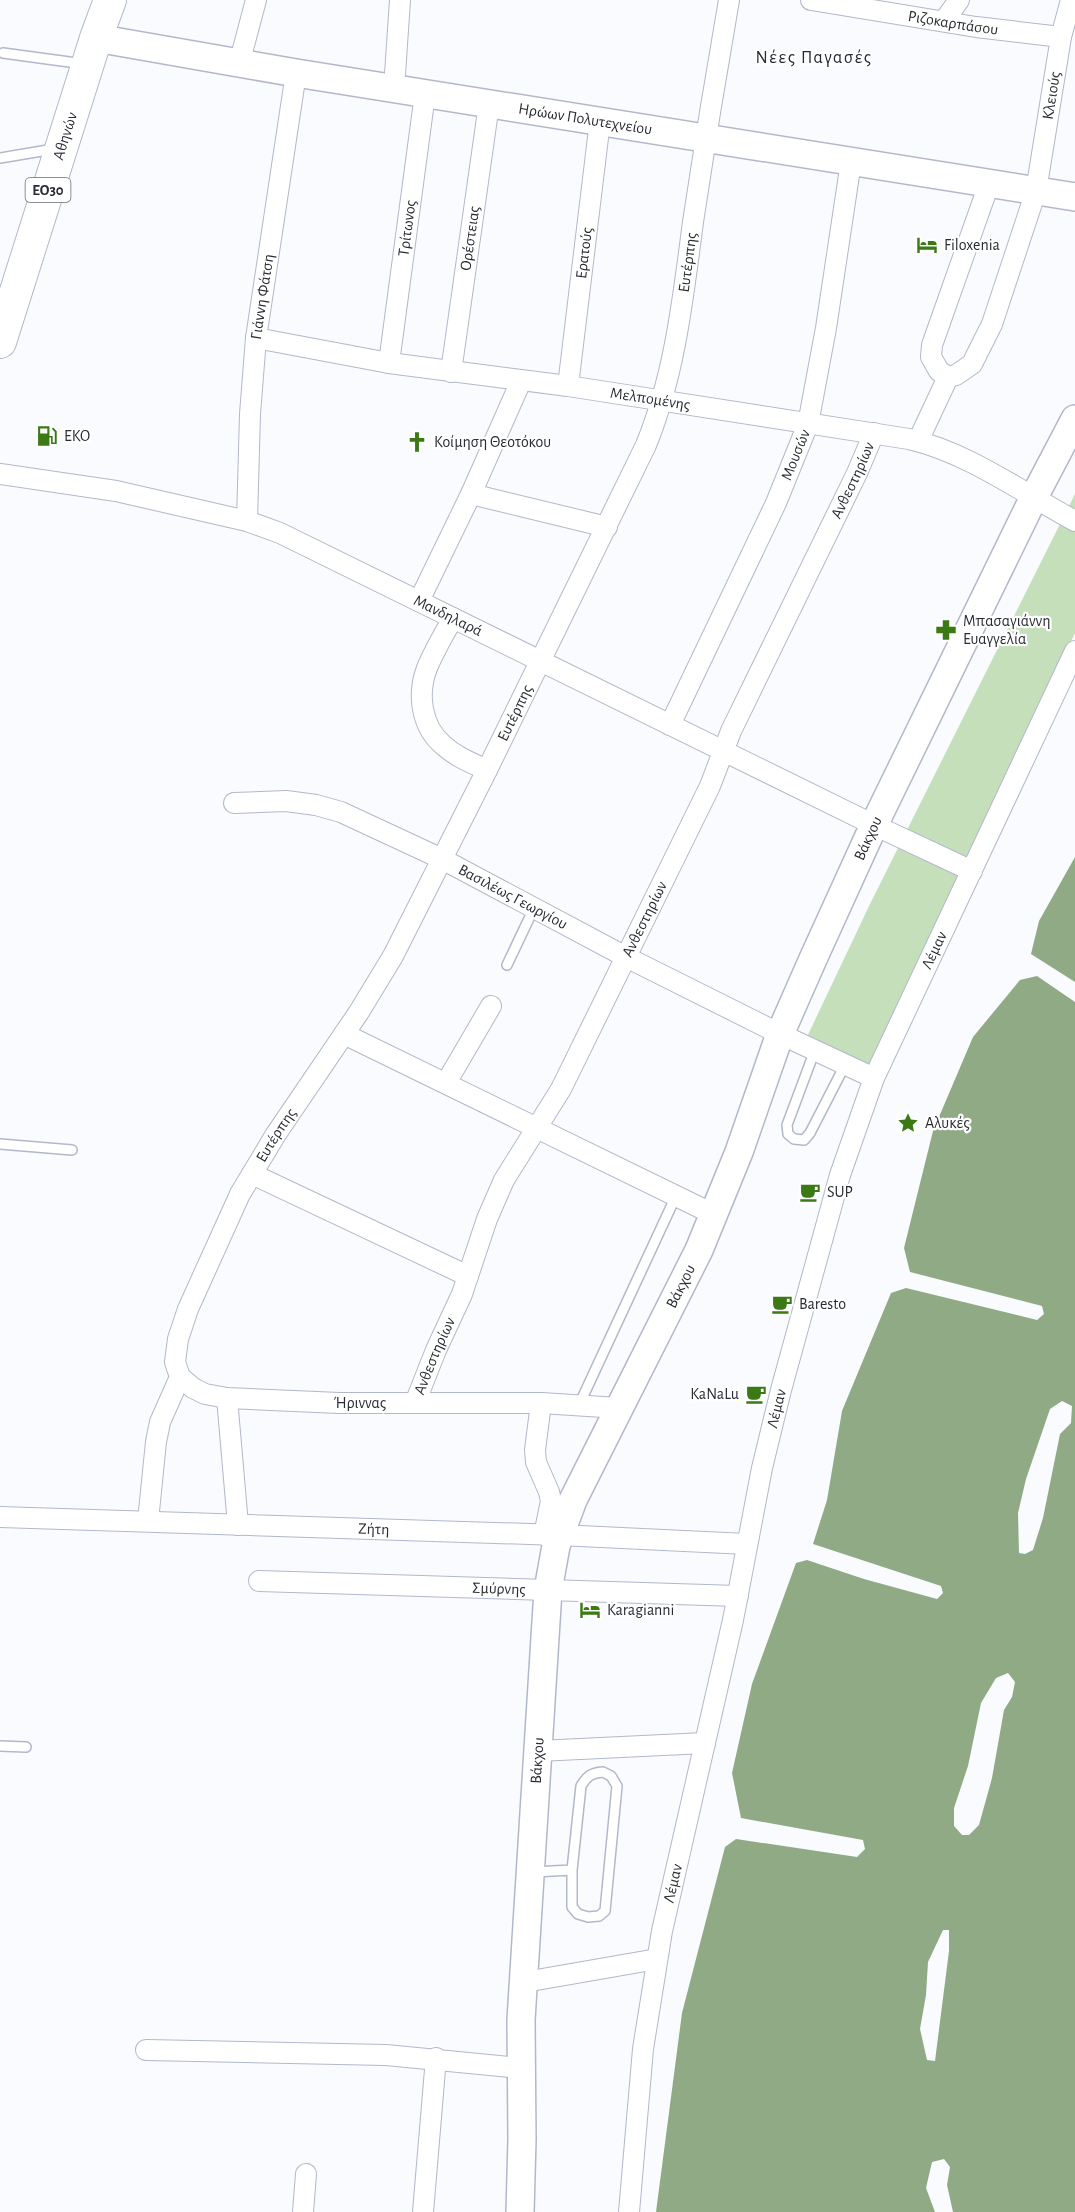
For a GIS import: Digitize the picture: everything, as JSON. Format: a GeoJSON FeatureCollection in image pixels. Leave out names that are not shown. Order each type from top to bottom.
{"type":"FeatureCollection","features":[{"type":"Feature","properties":{"kind":"main road","name":"Αθηνών"},"geometry":{"type":"LineString","coordinates":[[0,342],[110,0]]}},
{"type":"Feature","properties":{"kind":"street"},"geometry":{"type":"LineString","coordinates":[[239,64],[256,0]]}},
{"type":"Feature","properties":{"kind":"street"},"geometry":{"type":"LineString","coordinates":[[394,88],[400,0]]}},
{"type":"Feature","properties":{"kind":"street","name":"Ευτέρπης"},"geometry":{"type":"LineString","coordinates":[[180,1377],[176,1368],[178,1339],[188,1309],[233,1209],[289,1113],[344,1034],[393,956],[488,770],[642,455],[663,401],[675,347],[705,139],[729,0]]}},
{"type":"Feature","properties":{"kind":"street","name":"Ριζοκαρπάσου"},"geometry":{"type":"LineString","coordinates":[[811,0],[976,27],[1061,38]]}},
{"type":"Feature","properties":{"kind":"street"},"geometry":{"type":"LineString","coordinates":[[944,21],[959,0]]}},
{"type":"Feature","properties":{"kind":"street","name":"Κλειούς"},"geometry":{"type":"LineString","coordinates":[[948,376],[960,373],[972,364],[992,324],[1035,191],[1061,38],[1071,0]]}},
{"type":"Feature","properties":{"kind":"street","name":"Ηρώων Πολυτεχνείου"},"geometry":{"type":"LineString","coordinates":[[92,51],[239,64],[1075,197]]}},
{"type":"Feature","properties":{"kind":"street","name":"Γιάννη Φάτση"},"geometry":{"type":"LineString","coordinates":[[247,521],[250,414],[256,338],[296,74]]}},
{"type":"Feature","properties":{"kind":"street","name":"Τρίτωνος"},"geometry":{"type":"LineString","coordinates":[[389,363],[424,94]]}},
{"type":"Feature","properties":{"kind":"street","name":"Ορέστειας"},"geometry":{"type":"LineString","coordinates":[[451,372],[489,104]]}},
{"type":"Feature","properties":{"kind":"street","name":"Ερατούς"},"geometry":{"type":"LineString","coordinates":[[568,387],[600,122]]}},
{"type":"Feature","properties":{"kind":"street","name":"Μουσών"},"geometry":{"type":"LineString","coordinates":[[670,724],[772,514],[808,424],[824,339],[851,162]]}},
{"type":"Feature","properties":{"kind":"street"},"geometry":{"type":"LineString","coordinates":[[918,441],[948,376],[942,374],[934,365],[932,345],[989,184]]}},
{"type":"Feature","properties":{"kind":"street","name":"Μελπομένης"},"geometry":{"type":"LineString","coordinates":[[256,338],[389,363],[663,401],[918,441],[959,455],[1033,499],[1075,520]]}},
{"type":"Feature","properties":{"kind":"street"},"geometry":{"type":"LineString","coordinates":[[419,601],[471,494],[521,381]]}},
{"type":"Feature","properties":{"kind":"street","name":"Βάκχου"},"geometry":{"type":"LineString","coordinates":[[520,2212],[521,2020],[552,1535],[577,1492],[699,1250],[739,1152],[780,1034],[874,825],[1033,499],[1075,419]]}},
{"type":"Feature","properties":{"kind":"street","name":"Ανθεστηρίων"},"geometry":{"type":"LineString","coordinates":[[415,1403],[468,1276],[487,1219],[504,1180],[561,1089],[710,786],[723,751],[752,688],[857,473],[874,433]]}},
{"type":"Feature","properties":{"kind":"street","name":"Μανδηλαρά"},"geometry":{"type":"LineString","coordinates":[[0,474],[108,490],[247,521],[296,541],[972,871]]}},
{"type":"Feature","properties":{"kind":"street"},"geometry":{"type":"LineString","coordinates":[[471,494],[607,527]]}},
{"type":"Feature","properties":{"kind":"street"},"geometry":{"type":"LineString","coordinates":[[453,618],[427,668],[422,686],[424,714],[436,739],[444,747],[488,770]]}},
{"type":"Feature","properties":{"kind":"street","name":"Λέμαν"},"geometry":{"type":"LineString","coordinates":[[629,2212],[644,2049],[657,1959],[672,1883],[738,1596],[762,1468],[840,1175],[874,1078],[1075,651]]}},
{"type":"Feature","properties":{"kind":"street","name":"Βασιλέως Γεωργίου"},"geometry":{"type":"LineString","coordinates":[[234,803],[286,801],[331,808],[442,859],[626,957],[874,1078]]}},
{"type":"Feature","properties":{"kind":"street"},"geometry":{"type":"LineString","coordinates":[[446,1083],[491,1006]]}},
{"type":"Feature","properties":{"kind":"street"},"geometry":{"type":"LineString","coordinates":[[344,1034],[713,1214]]}},
{"type":"Feature","properties":{"kind":"street"},"geometry":{"type":"LineString","coordinates":[[252,1174],[468,1276]]}},
{"type":"Feature","properties":{"kind":"street"},"geometry":{"type":"LineString","coordinates":[[148,1521],[160,1422],[180,1377]]}},
{"type":"Feature","properties":{"kind":"street","name":"Ήριννας"},"geometry":{"type":"LineString","coordinates":[[180,1377],[198,1392],[227,1398],[339,1403],[541,1403],[619,1408]]}},
{"type":"Feature","properties":{"kind":"street"},"geometry":{"type":"LineString","coordinates":[[227,1398],[238,1525]]}},
{"type":"Feature","properties":{"kind":"street"},"geometry":{"type":"LineString","coordinates":[[541,1403],[535,1450],[536,1462],[549,1491],[552,1535]]}},
{"type":"Feature","properties":{"kind":"street","name":"Ζήτη"},"geometry":{"type":"LineString","coordinates":[[0,1517],[552,1535],[747,1544]]}},
{"type":"Feature","properties":{"kind":"street","name":"Σμύρνης"},"geometry":{"type":"LineString","coordinates":[[259,1581],[738,1596]]}},
{"type":"Feature","properties":{"kind":"street"},"geometry":{"type":"LineString","coordinates":[[538,1750],[705,1743]]}},
{"type":"Feature","properties":{"kind":"street"},"geometry":{"type":"LineString","coordinates":[[525,1982],[657,1959]]}},
{"type":"Feature","properties":{"kind":"street"},"geometry":{"type":"LineString","coordinates":[[146,2050],[386,2055],[436,2058],[521,2068]]}},
{"type":"Feature","properties":{"kind":"street"},"geometry":{"type":"LineString","coordinates":[[423,2212],[436,2058]]}},
{"type":"Feature","properties":{"kind":"street"},"geometry":{"type":"LineString","coordinates":[[303,2212],[306,2174]]}},
{"type":"Feature","properties":{"kind":"lane"},"geometry":{"type":"LineString","coordinates":[[3,53],[92,51]]}},
{"type":"Feature","properties":{"kind":"lane"},"geometry":{"type":"LineString","coordinates":[[0,158],[61,147]]}},
{"type":"Feature","properties":{"kind":"lane"},"geometry":{"type":"LineString","coordinates":[[507,965],[534,909]]}},
{"type":"Feature","properties":{"kind":"lane"},"geometry":{"type":"LineString","coordinates":[[815,1050],[787,1125],[788,1134],[794,1139],[804,1140],[810,1133],[845,1065]]}},
{"type":"Feature","properties":{"kind":"lane"},"geometry":{"type":"LineString","coordinates":[[0,1144],[72,1150]]}},
{"type":"Feature","properties":{"kind":"lane"},"geometry":{"type":"LineString","coordinates":[[579,1405],[676,1196]]}},
{"type":"Feature","properties":{"kind":"lane"},"geometry":{"type":"LineString","coordinates":[[0,1746],[26,1747]]}},
{"type":"Feature","properties":{"kind":"lane"},"geometry":{"type":"LineString","coordinates":[[603,1772],[611,1776],[617,1786],[605,1911],[599,1916],[588,1917],[578,1914],[572,1907],[572,1870],[581,1786],[586,1777],[603,1772]]}},
{"type":"Feature","properties":{"kind":"lane"},"geometry":{"type":"LineString","coordinates":[[532,1872],[572,1870]]}},
{"type":"Feature","properties":{"kind":"shaded area"},"geometry":{"type":"Polygon","coordinates":[[[1075,494],[1075,633],[871,1072],[806,1039],[870,904],[1075,494]]]}},
{"type":"Feature","properties":{"kind":"shaded area"},"geometry":{"type":"Polygon","coordinates":[[[1075,857],[1075,982],[1031,954],[1039,921],[1075,857]]]}},
{"type":"Feature","properties":{"kind":"shaded area"},"geometry":{"type":"Polygon","coordinates":[[[1037,976],[1075,1002],[1075,2212],[656,2212],[682,2013],[725,1847],[736,1839],[857,1857],[865,1849],[863,1840],[741,1818],[732,1773],[752,1684],[796,1563],[807,1560],[864,1579],[937,1599],[943,1593],[941,1586],[813,1544],[827,1500],[842,1411],[891,1293],[906,1288],[1037,1320],[1044,1314],[1042,1306],[910,1272],[904,1248],[933,1131],[973,1037],[1020,980],[1037,976]]]}},
{"type":"Feature","properties":{"kind":"pier"},"geometry":{"type":"Polygon","coordinates":[[[1062,1401],[1072,1406],[1071,1423],[1060,1434],[1043,1518],[1033,1550],[1025,1554],[1019,1553],[1018,1513],[1026,1479],[1050,1409],[1062,1401]]]}},
{"type":"Feature","properties":{"kind":"pier"},"geometry":{"type":"Polygon","coordinates":[[[1008,1673],[1015,1682],[1012,1697],[1004,1710],[992,1778],[979,1825],[969,1835],[962,1835],[954,1826],[954,1808],[968,1766],[981,1703],[996,1678],[1008,1673]]]}},
{"type":"Feature","properties":{"kind":"pier"},"geometry":{"type":"Polygon","coordinates":[[[943,1930],[949,1930],[949,1951],[935,2061],[927,2060],[920,2029],[926,1995],[928,1962],[943,1930]]]}},
{"type":"Feature","properties":{"kind":"pier"},"geometry":{"type":"Polygon","coordinates":[[[944,2159],[950,2167],[947,2185],[953,2212],[935,2212],[926,2188],[932,2162],[944,2159]]]}},
{"type":"Feature","properties":{"kind":"place","name":"Filoxenia"},"geometry":{"type":"Point","coordinates":[927,245]}},
{"type":"Feature","properties":{"kind":"place","name":"EKO"},"geometry":{"type":"Point","coordinates":[47,436]}},
{"type":"Feature","properties":{"kind":"place","name":"Κοίμηση Θεοτόκου"},"geometry":{"type":"Point","coordinates":[417,442]}},
{"type":"Feature","properties":{"kind":"place","name":"Μπασαγιάννη Ευαγγελία"},"geometry":{"type":"Point","coordinates":[946,630]}},
{"type":"Feature","properties":{"kind":"place","name":"Αλυκές"},"geometry":{"type":"Point","coordinates":[908,1123]}},
{"type":"Feature","properties":{"kind":"place","name":"SUP"},"geometry":{"type":"Point","coordinates":[810,1192]}},
{"type":"Feature","properties":{"kind":"place","name":"Baresto"},"geometry":{"type":"Point","coordinates":[782,1304]}},
{"type":"Feature","properties":{"kind":"place","name":"KaNaLu"},"geometry":{"type":"Point","coordinates":[756,1394]}},
{"type":"Feature","properties":{"kind":"place","name":"Karagianni"},"geometry":{"type":"Point","coordinates":[590,1610]}},
{"type":"Feature","properties":{"kind":"district","name":"Νέες Παγασές"},"geometry":{"type":"Point","coordinates":[814,58]}}]}
